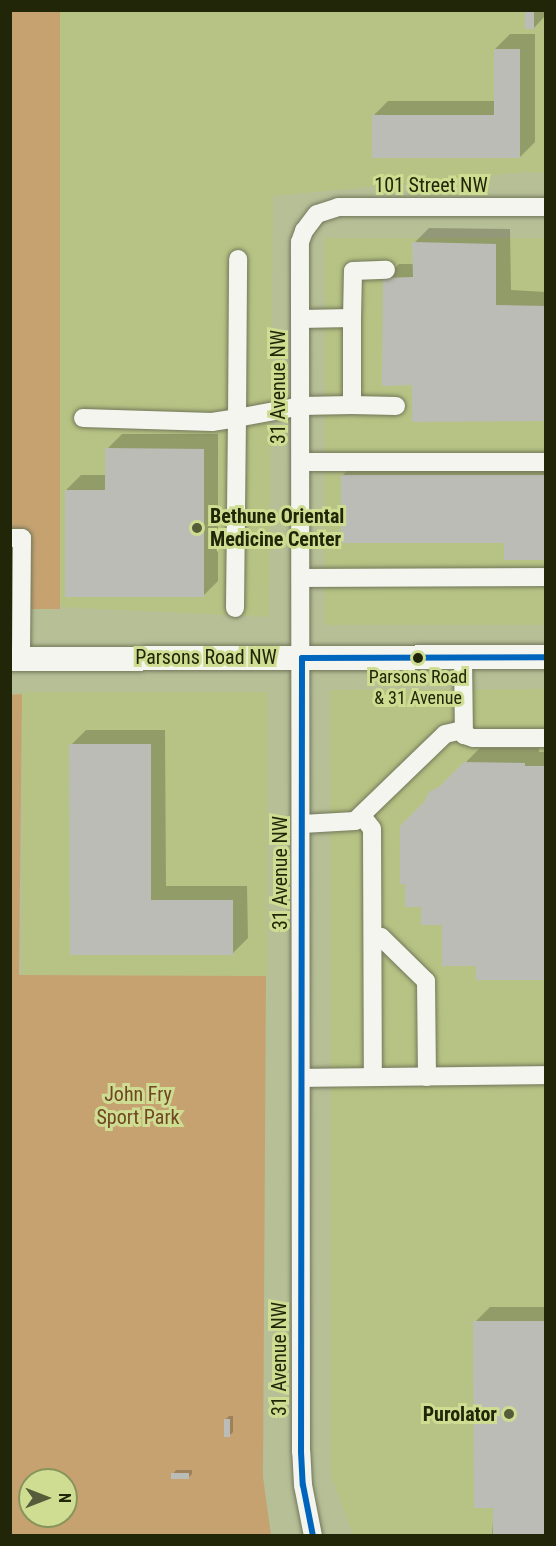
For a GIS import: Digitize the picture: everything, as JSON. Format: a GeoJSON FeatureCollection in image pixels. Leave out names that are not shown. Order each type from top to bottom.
{"type":"FeatureCollection","features":[{"type":"Feature","properties":{"kind":"main road","name":"Parsons Road NW"},"geometry":{"type":"LineString","coordinates":[[16,658],[546,657]]}},
{"type":"Feature","properties":{"kind":"street","name":"101 Street NW"},"geometry":{"type":"LineString","coordinates":[[317,214],[346,207],[546,207]]}},
{"type":"Feature","properties":{"kind":"street","name":"31 Avenue NW"},"geometry":{"type":"LineString","coordinates":[[313,1536],[303,1485],[301,1452],[300,242],[304,231],[317,214]]}},
{"type":"Feature","properties":{"kind":"street"},"geometry":{"type":"LineString","coordinates":[[235,608],[238,259]]}},
{"type":"Feature","properties":{"kind":"street"},"geometry":{"type":"LineString","coordinates":[[352,405],[353,271],[386,270]]}},
{"type":"Feature","properties":{"kind":"street"},"geometry":{"type":"LineString","coordinates":[[300,319],[352,318]]}},
{"type":"Feature","properties":{"kind":"street"},"geometry":{"type":"LineString","coordinates":[[83,418],[212,422],[301,406],[396,406]]}},
{"type":"Feature","properties":{"kind":"street"},"geometry":{"type":"LineString","coordinates":[[301,462],[546,462]]}},
{"type":"Feature","properties":{"kind":"street"},"geometry":{"type":"LineString","coordinates":[[10,538],[22,538],[16,658]]}},
{"type":"Feature","properties":{"kind":"street"},"geometry":{"type":"LineString","coordinates":[[302,578],[546,577]]}},
{"type":"Feature","properties":{"kind":"street"},"geometry":{"type":"LineString","coordinates":[[463,657],[462,730],[464,735],[473,738],[546,738]]}},
{"type":"Feature","properties":{"kind":"street"},"geometry":{"type":"LineString","coordinates":[[302,824],[349,823],[362,816],[445,734],[462,730]]}},
{"type":"Feature","properties":{"kind":"street"},"geometry":{"type":"LineString","coordinates":[[362,816],[372,829],[374,1077]]}},
{"type":"Feature","properties":{"kind":"street"},"geometry":{"type":"LineString","coordinates":[[374,936],[381,937],[426,981],[427,1077]]}},
{"type":"Feature","properties":{"kind":"street"},"geometry":{"type":"LineString","coordinates":[[302,1078],[546,1076]]}},
{"type":"Feature","properties":{"kind":"shaded area"},"geometry":{"type":"Polygon","coordinates":[[[60,11],[545,11],[545,173],[527,172],[273,196],[269,617],[60,607],[60,11]]]}},
{"type":"Feature","properties":{"kind":"shaded area"},"geometry":{"type":"Polygon","coordinates":[[[325,238],[545,238],[545,625],[325,625],[325,238]]]}},
{"type":"Feature","properties":{"kind":"shaded area"},"geometry":{"type":"Polygon","coordinates":[[[545,689],[545,1535],[353,1535],[331,1475],[330,690],[545,689]]]}},
{"type":"Feature","properties":{"kind":"shaded area"},"geometry":{"type":"Polygon","coordinates":[[[22,692],[267,692],[267,976],[22,976],[22,692]]]}},
{"type":"Feature","properties":{"kind":"green space"},"geometry":{"type":"Polygon","coordinates":[[[10,11],[60,11],[60,609],[10,609],[10,11]]]}},
{"type":"Feature","properties":{"kind":"green space","name":"John Fry Sport Park"},"geometry":{"type":"Polygon","coordinates":[[[22,694],[19,975],[266,976],[263,1477],[271,1535],[11,1536],[10,695],[22,694]]]}},
{"type":"Feature","properties":{"kind":"building"},"geometry":{"type":"Polygon","coordinates":[[[525,10],[534,10],[534,29],[525,29],[525,10]]]}},
{"type":"Feature","properties":{"kind":"building"},"geometry":{"type":"Polygon","coordinates":[[[494,49],[520,49],[520,158],[372,158],[372,115],[494,115],[494,49]]]}},
{"type":"Feature","properties":{"kind":"building"},"geometry":{"type":"Polygon","coordinates":[[[412,242],[496,244],[496,305],[546,306],[546,421],[412,422],[412,385],[382,386],[383,278],[413,277],[412,242]]]}},
{"type":"Feature","properties":{"kind":"building"},"geometry":{"type":"Polygon","coordinates":[[[105,448],[204,449],[204,597],[65,597],[65,490],[105,490],[105,448]]]}},
{"type":"Feature","properties":{"kind":"building"},"geometry":{"type":"Polygon","coordinates":[[[341,475],[546,475],[546,560],[504,560],[504,543],[341,543],[341,475]]]}},
{"type":"Feature","properties":{"kind":"building"},"geometry":{"type":"Polygon","coordinates":[[[69,744],[151,744],[151,900],[233,900],[233,955],[70,955],[69,744]]]}},
{"type":"Feature","properties":{"kind":"building"},"geometry":{"type":"Polygon","coordinates":[[[464,762],[525,763],[525,766],[546,766],[546,980],[476,980],[476,966],[442,966],[442,925],[421,925],[421,907],[405,907],[405,884],[400,884],[400,826],[425,801],[429,792],[439,787],[464,762]]]}},
{"type":"Feature","properties":{"kind":"building","name":"Purolator"},"geometry":{"type":"Polygon","coordinates":[[[473,1321],[546,1321],[546,1536],[493,1536],[493,1508],[474,1508],[473,1321]]]}},
{"type":"Feature","properties":{"kind":"building"},"geometry":{"type":"Polygon","coordinates":[[[224,1419],[230,1419],[230,1437],[224,1437],[224,1419]]]}},
{"type":"Feature","properties":{"kind":"building"},"geometry":{"type":"Polygon","coordinates":[[[171,1473],[189,1473],[189,1479],[171,1479],[171,1473]]]}},
{"type":"Feature","properties":{"kind":"transit line"},"geometry":{"type":"LineString","coordinates":[[302,658],[546,657]]}},
{"type":"Feature","properties":{"kind":"transit line"},"geometry":{"type":"LineString","coordinates":[[302,658],[301,1452],[303,1485],[313,1536]]}},
{"type":"Feature","properties":{"kind":"place","name":"Bethune Oriental Medicine Center"},"geometry":{"type":"Point","coordinates":[197,528]}},
{"type":"Feature","properties":{"kind":"place","name":"Parsons Road & 31 Avenue"},"geometry":{"type":"Point","coordinates":[418,658]}},
{"type":"Feature","properties":{"kind":"place","name":"Purolator"},"geometry":{"type":"Point","coordinates":[509,1414]}}]}
